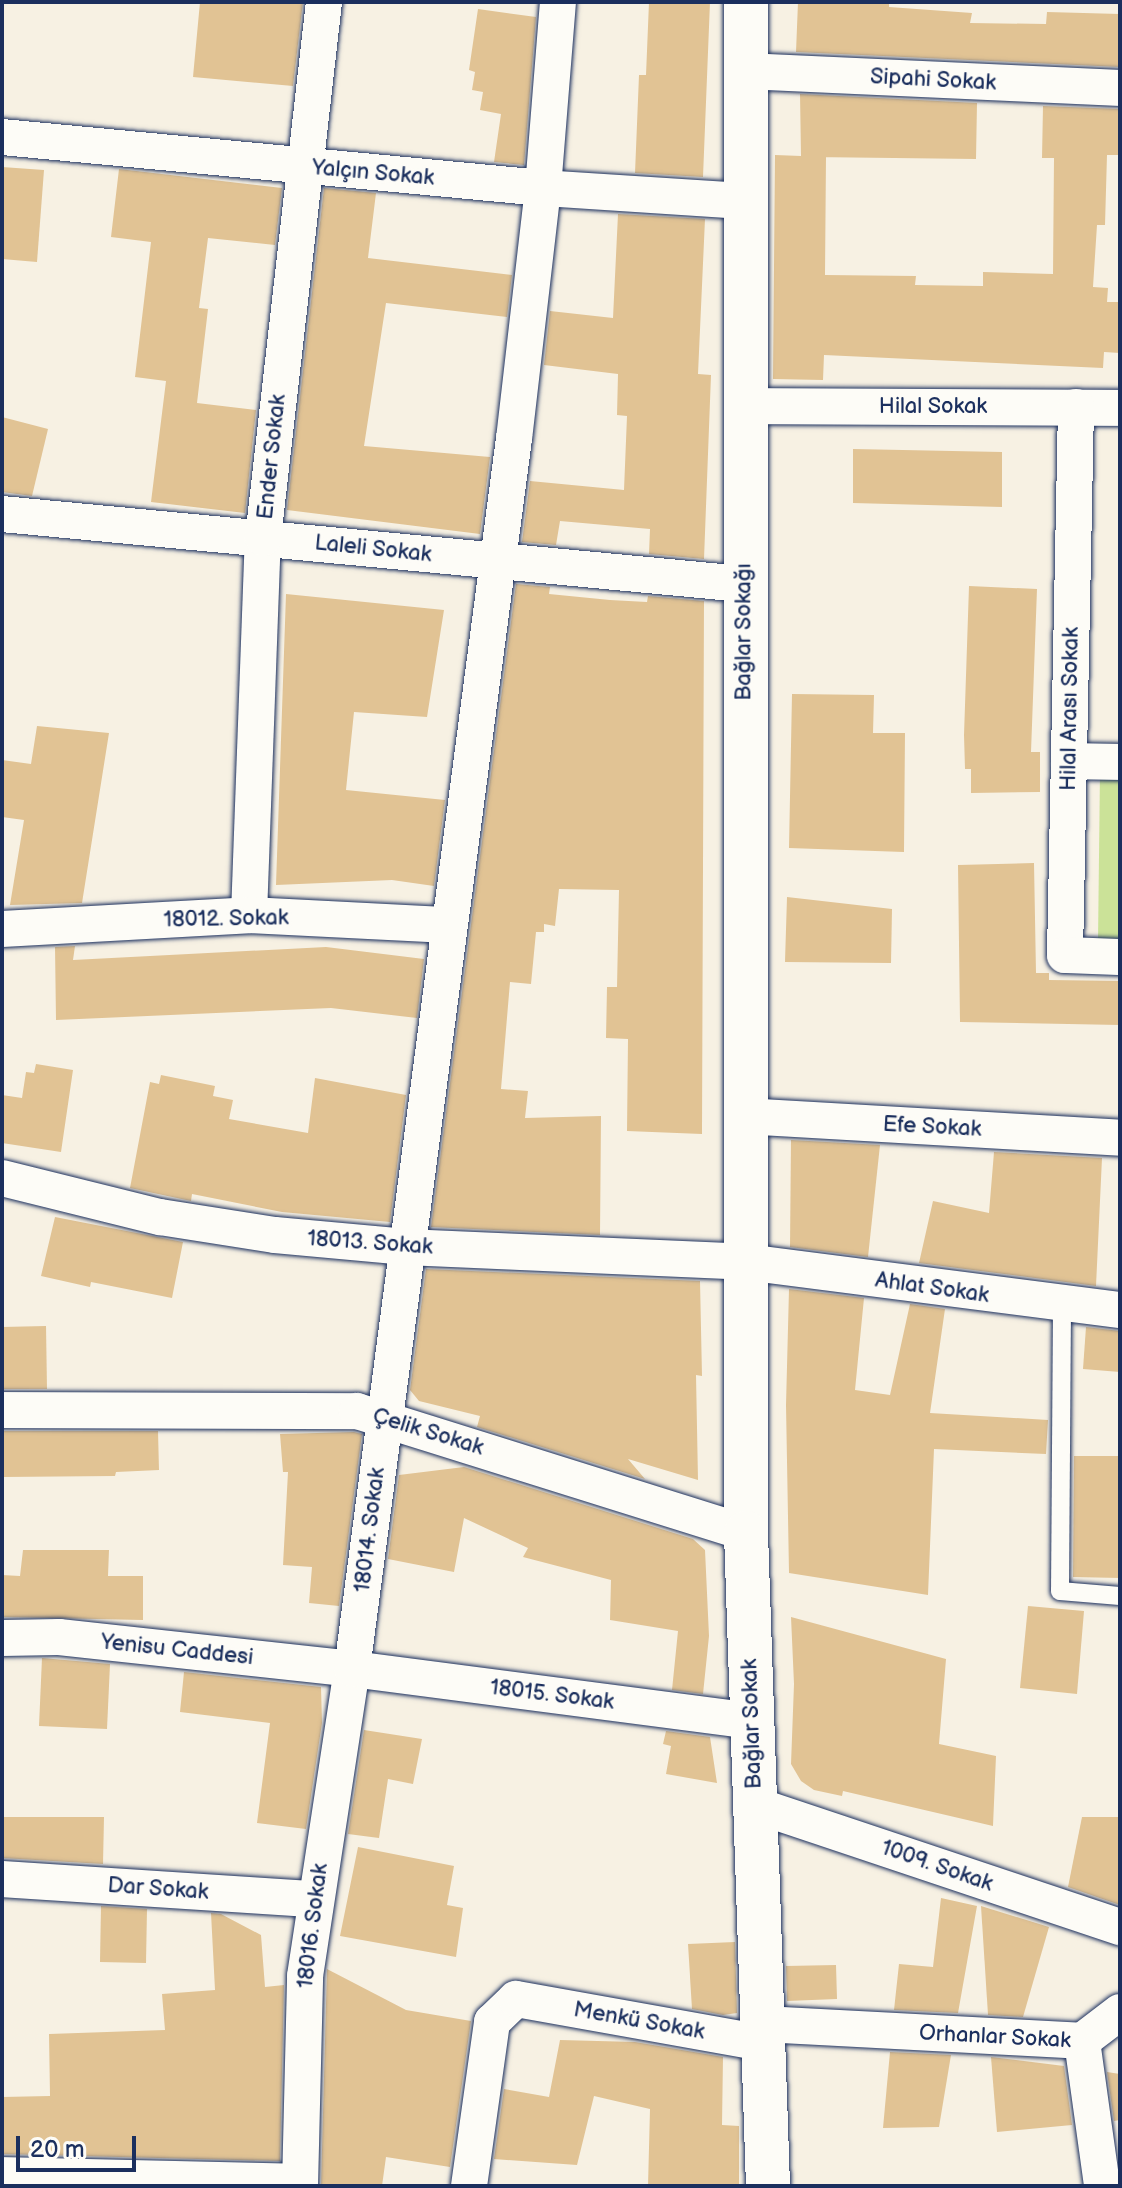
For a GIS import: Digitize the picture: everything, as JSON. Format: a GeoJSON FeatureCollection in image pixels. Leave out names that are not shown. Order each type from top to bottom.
{"type":"FeatureCollection","features":[{"type":"Feature","properties":{"kind":"main road","name":"Bağlar Sokağı"},"geometry":{"type":"LineString","coordinates":[[745,1262],[743,584],[746,2]]}},
{"type":"Feature","properties":{"kind":"main road","name":"Bağlar Sokak"},"geometry":{"type":"LineString","coordinates":[[745,1262],[746,1533],[768,2186]]}},
{"type":"Feature","properties":{"kind":"street","name":"Ender Sokak"},"geometry":{"type":"LineString","coordinates":[[249,915],[263,538],[324,2]]}},
{"type":"Feature","properties":{"kind":"street","name":"18014. Sokak"},"geometry":{"type":"LineString","coordinates":[[352,1669],[498,561],[543,188],[558,2]]}},
{"type":"Feature","properties":{"kind":"street","name":"Sipahi Sokak"},"geometry":{"type":"LineString","coordinates":[[746,71],[1120,88]]}},
{"type":"Feature","properties":{"kind":"street","name":"Yalçın Sokak"},"geometry":{"type":"LineString","coordinates":[[2,137],[543,188],[745,201]]}},
{"type":"Feature","properties":{"kind":"street","name":"Hilal Sokak"},"geometry":{"type":"LineString","coordinates":[[746,406],[1120,408]]}},
{"type":"Feature","properties":{"kind":"street","name":"Hilal Arası Sokak"},"geometry":{"type":"LineString","coordinates":[[1076,407],[1065,955],[1120,957]]}},
{"type":"Feature","properties":{"kind":"street","name":"Laleli Sokak"},"geometry":{"type":"LineString","coordinates":[[2,514],[743,584]]}},
{"type":"Feature","properties":{"kind":"street"},"geometry":{"type":"LineString","coordinates":[[1069,761],[1120,762]]}},
{"type":"Feature","properties":{"kind":"street","name":"18012. Sokak"},"geometry":{"type":"LineString","coordinates":[[2,929],[249,915],[449,925]]}},
{"type":"Feature","properties":{"kind":"street","name":"Efe Sokak"},"geometry":{"type":"LineString","coordinates":[[744,1116],[1120,1138]]}},
{"type":"Feature","properties":{"kind":"street","name":"18013. Sokak"},"geometry":{"type":"LineString","coordinates":[[2,1178],[160,1217],[275,1235],[406,1247],[745,1262]]}},
{"type":"Feature","properties":{"kind":"street","name":"Ahlat Sokak"},"geometry":{"type":"LineString","coordinates":[[745,1262],[1062,1306],[1120,1310]]}},
{"type":"Feature","properties":{"kind":"street","name":"Çelik Sokak"},"geometry":{"type":"LineString","coordinates":[[2,1410],[357,1411],[385,1417],[746,1533]]}},
{"type":"Feature","properties":{"kind":"street","name":"Yenisu Caddesi"},"geometry":{"type":"LineString","coordinates":[[2,1638],[59,1637],[352,1669]]}},
{"type":"Feature","properties":{"kind":"street","name":"18015. Sokak"},"geometry":{"type":"LineString","coordinates":[[352,1669],[751,1721]]}},
{"type":"Feature","properties":{"kind":"street","name":"18016. Sokak"},"geometry":{"type":"LineString","coordinates":[[300,2184],[305,1976],[352,1669]]}},
{"type":"Feature","properties":{"kind":"street","name":"1009. Sokak"},"geometry":{"type":"LineString","coordinates":[[755,1805],[1120,1927]]}},
{"type":"Feature","properties":{"kind":"street","name":"Dar Sokak"},"geometry":{"type":"LineString","coordinates":[[2,1879],[315,1899]]}},
{"type":"Feature","properties":{"kind":"street","name":"Menkü Sokak"},"geometry":{"type":"LineString","coordinates":[[469,2186],[492,2022],[516,1999],[763,2033]]}},
{"type":"Feature","properties":{"kind":"street"},"geometry":{"type":"LineString","coordinates":[[1082,2041],[1120,2012]]}},
{"type":"Feature","properties":{"kind":"street","name":"Orhanlar Sokak"},"geometry":{"type":"LineString","coordinates":[[763,2033],[1082,2041],[1102,2186]]}},
{"type":"Feature","properties":{"kind":"street"},"geometry":{"type":"LineString","coordinates":[[2,2175],[300,2184]]}},
{"type":"Feature","properties":{"kind":"lane"},"geometry":{"type":"LineString","coordinates":[[1062,1306],[1060,1591],[1120,1596]]}},
{"type":"Feature","properties":{"kind":"green space"},"geometry":{"type":"Polygon","coordinates":[[[1100,771],[1120,771],[1120,941],[1098,941],[1100,771]]]}},
{"type":"Feature","properties":{"kind":"building"},"geometry":{"type":"Polygon","coordinates":[[[200,2],[303,2],[293,86],[193,77],[200,2]]]}},
{"type":"Feature","properties":{"kind":"building"},"geometry":{"type":"Polygon","coordinates":[[[649,2],[710,2],[703,177],[635,173],[639,75],[646,75],[649,2]]]}},
{"type":"Feature","properties":{"kind":"building"},"geometry":{"type":"Polygon","coordinates":[[[798,2],[889,2],[889,7],[972,13],[970,23],[1046,24],[1047,12],[1120,14],[1120,67],[796,52],[798,2]]]}},
{"type":"Feature","properties":{"kind":"building"},"geometry":{"type":"Polygon","coordinates":[[[478,9],[536,17],[524,165],[494,162],[501,114],[480,110],[483,92],[472,90],[475,72],[469,70],[478,9]]]}},
{"type":"Feature","properties":{"kind":"building"},"geometry":{"type":"Polygon","coordinates":[[[800,94],[977,103],[976,159],[826,157],[825,275],[916,276],[915,285],[983,286],[983,272],[1053,274],[1054,158],[1042,158],[1043,106],[1120,109],[1120,155],[1107,155],[1105,225],[1097,225],[1093,287],[1108,288],[1107,302],[1120,302],[1120,353],[1104,352],[1103,368],[824,355],[823,380],[773,379],[775,155],[801,156],[800,94]]]}},
{"type":"Feature","properties":{"kind":"building"},"geometry":{"type":"Polygon","coordinates":[[[2,167],[44,170],[37,262],[2,259],[2,167]]]}},
{"type":"Feature","properties":{"kind":"building"},"geometry":{"type":"Polygon","coordinates":[[[119,169],[282,188],[275,245],[208,238],[199,308],[208,309],[197,403],[256,410],[245,513],[151,502],[166,381],[135,377],[151,242],[111,237],[119,169]]]}},
{"type":"Feature","properties":{"kind":"building"},"geometry":{"type":"Polygon","coordinates":[[[324,188],[376,193],[368,258],[512,275],[507,317],[386,303],[364,446],[490,457],[480,534],[287,510],[324,188]]]}},
{"type":"Feature","properties":{"kind":"building"},"geometry":{"type":"Polygon","coordinates":[[[618,214],[705,219],[698,374],[711,375],[704,559],[649,554],[650,529],[560,521],[556,545],[522,542],[530,481],[624,490],[627,416],[617,415],[618,374],[544,365],[550,311],[613,318],[618,214]]]}},
{"type":"Feature","properties":{"kind":"building"},"geometry":{"type":"Polygon","coordinates":[[[2,417],[48,429],[32,496],[2,492],[2,417]]]}},
{"type":"Feature","properties":{"kind":"building"},"geometry":{"type":"Polygon","coordinates":[[[853,449],[1002,452],[1002,507],[853,503],[853,449]]]}},
{"type":"Feature","properties":{"kind":"building"},"geometry":{"type":"Polygon","coordinates":[[[516,584],[550,587],[549,594],[610,600],[647,602],[648,596],[704,601],[702,1134],[627,1131],[628,1039],[606,1038],[607,987],[617,987],[619,890],[559,889],[555,926],[544,924],[544,932],[536,932],[531,984],[510,982],[501,1089],[528,1091],[525,1118],[601,1116],[600,1235],[431,1227],[516,584]]]}},
{"type":"Feature","properties":{"kind":"building"},"geometry":{"type":"Polygon","coordinates":[[[969,586],[1037,589],[1031,752],[1040,752],[1040,792],[971,793],[971,769],[965,769],[964,735],[969,586]]]}},
{"type":"Feature","properties":{"kind":"building"},"geometry":{"type":"Polygon","coordinates":[[[286,594],[444,610],[427,717],[354,712],[346,790],[445,800],[434,886],[392,880],[276,885],[286,594]]]}},
{"type":"Feature","properties":{"kind":"building"},"geometry":{"type":"Polygon","coordinates":[[[792,694],[874,695],[873,733],[905,733],[904,852],[789,848],[792,694]]]}},
{"type":"Feature","properties":{"kind":"building"},"geometry":{"type":"Polygon","coordinates":[[[37,726],[109,733],[82,903],[10,905],[24,820],[2,817],[2,760],[31,764],[37,726]]]}},
{"type":"Feature","properties":{"kind":"building"},"geometry":{"type":"Polygon","coordinates":[[[1034,863],[1036,973],[1049,973],[1049,980],[1120,981],[1120,1025],[960,1022],[958,865],[1034,863]]]}},
{"type":"Feature","properties":{"kind":"building"},"geometry":{"type":"Polygon","coordinates":[[[787,897],[892,909],[891,963],[785,962],[787,897]]]}},
{"type":"Feature","properties":{"kind":"building"},"geometry":{"type":"Polygon","coordinates":[[[75,946],[73,960],[326,947],[424,959],[417,1018],[331,1008],[56,1020],[55,947],[75,946]]]}},
{"type":"Feature","properties":{"kind":"building"},"geometry":{"type":"Polygon","coordinates":[[[36,1064],[73,1070],[61,1152],[2,1143],[2,1095],[22,1098],[26,1072],[34,1073],[36,1064]]]}},
{"type":"Feature","properties":{"kind":"building"},"geometry":{"type":"Polygon","coordinates":[[[161,1075],[215,1086],[213,1096],[233,1100],[229,1119],[308,1133],[315,1078],[406,1095],[390,1222],[282,1212],[192,1194],[191,1201],[130,1188],[150,1082],[159,1084],[161,1075]]]}},
{"type":"Feature","properties":{"kind":"building"},"geometry":{"type":"Polygon","coordinates":[[[791,1140],[880,1145],[868,1257],[790,1247],[791,1140]]]}},
{"type":"Feature","properties":{"kind":"building"},"geometry":{"type":"Polygon","coordinates":[[[994,1152],[1102,1158],[1096,1286],[919,1263],[933,1201],[989,1213],[994,1152]]]}},
{"type":"Feature","properties":{"kind":"building"},"geometry":{"type":"Polygon","coordinates":[[[55,1217],[183,1242],[172,1298],[91,1282],[90,1287],[41,1276],[55,1217]]]}},
{"type":"Feature","properties":{"kind":"building"},"geometry":{"type":"Polygon","coordinates":[[[426,1269],[700,1281],[702,1376],[696,1375],[698,1480],[628,1459],[645,1479],[477,1427],[480,1416],[419,1401],[410,1390],[426,1269]]]}},
{"type":"Feature","properties":{"kind":"building"},"geometry":{"type":"Polygon","coordinates":[[[789,1289],[864,1298],[855,1390],[890,1395],[910,1304],[945,1309],[930,1413],[1048,1420],[1046,1454],[934,1449],[928,1595],[789,1573],[786,1405],[789,1289]]]}},
{"type":"Feature","properties":{"kind":"building"},"geometry":{"type":"Polygon","coordinates":[[[46,1326],[47,1389],[2,1389],[2,1327],[46,1326]]]}},
{"type":"Feature","properties":{"kind":"building"},"geometry":{"type":"Polygon","coordinates":[[[1086,1327],[1120,1331],[1120,1372],[1083,1369],[1086,1327]]]}},
{"type":"Feature","properties":{"kind":"building"},"geometry":{"type":"Polygon","coordinates":[[[2,1431],[158,1431],[159,1470],[116,1472],[115,1476],[2,1477],[2,1431]]]}},
{"type":"Feature","properties":{"kind":"building"},"geometry":{"type":"Polygon","coordinates":[[[280,1434],[362,1434],[339,1606],[309,1603],[312,1567],[283,1565],[288,1472],[283,1472],[280,1434]]]}},
{"type":"Feature","properties":{"kind":"building"},"geometry":{"type":"Polygon","coordinates":[[[1074,1456],[1120,1456],[1120,1578],[1073,1577],[1074,1456]]]}},
{"type":"Feature","properties":{"kind":"building"},"geometry":{"type":"Polygon","coordinates":[[[464,1467],[693,1539],[705,1550],[709,1636],[703,1694],[672,1690],[678,1631],[610,1620],[611,1580],[523,1557],[528,1548],[464,1518],[454,1572],[388,1559],[399,1475],[464,1467]]]}},
{"type":"Feature","properties":{"kind":"building"},"geometry":{"type":"Polygon","coordinates":[[[23,1550],[109,1550],[108,1576],[143,1576],[143,1620],[2,1617],[2,1575],[20,1576],[23,1550]]]}},
{"type":"Feature","properties":{"kind":"building"},"geometry":{"type":"Polygon","coordinates":[[[1028,1606],[1084,1611],[1077,1694],[1020,1688],[1028,1606]]]}},
{"type":"Feature","properties":{"kind":"building"},"geometry":{"type":"Polygon","coordinates":[[[791,1617],[946,1659],[939,1744],[996,1756],[993,1826],[843,1791],[842,1796],[814,1790],[801,1781],[791,1764],[794,1684],[791,1617]]]}},
{"type":"Feature","properties":{"kind":"building"},"geometry":{"type":"Polygon","coordinates":[[[42,1658],[110,1664],[107,1729],[39,1726],[42,1658]]]}},
{"type":"Feature","properties":{"kind":"building"},"geometry":{"type":"Polygon","coordinates":[[[184,1672],[321,1687],[322,1723],[306,1829],[257,1823],[270,1723],[180,1712],[184,1672]]]}},
{"type":"Feature","properties":{"kind":"building"},"geometry":{"type":"Polygon","coordinates":[[[364,1730],[422,1739],[413,1784],[388,1779],[379,1838],[348,1834],[364,1730]]]}},
{"type":"Feature","properties":{"kind":"building"},"geometry":{"type":"Polygon","coordinates":[[[666,1731],[710,1737],[717,1783],[666,1774],[671,1746],[663,1744],[666,1731]]]}},
{"type":"Feature","properties":{"kind":"building"},"geometry":{"type":"Polygon","coordinates":[[[2,1817],[104,1817],[103,1864],[2,1858],[2,1817]]]}},
{"type":"Feature","properties":{"kind":"building"},"geometry":{"type":"Polygon","coordinates":[[[1082,1817],[1120,1817],[1120,1905],[1068,1887],[1082,1817]]]}},
{"type":"Feature","properties":{"kind":"building"},"geometry":{"type":"Polygon","coordinates":[[[358,1847],[454,1866],[447,1905],[463,1908],[456,1957],[340,1936],[358,1847]]]}},
{"type":"Feature","properties":{"kind":"building"},"geometry":{"type":"Polygon","coordinates":[[[941,1898],[977,1906],[958,2013],[894,2010],[899,1964],[933,1967],[941,1898]]]}},
{"type":"Feature","properties":{"kind":"building"},"geometry":{"type":"Polygon","coordinates":[[[101,1906],[147,1909],[146,1963],[100,1962],[101,1906]]]}},
{"type":"Feature","properties":{"kind":"building"},"geometry":{"type":"Polygon","coordinates":[[[981,1906],[1049,1927],[1023,2017],[988,2015],[981,1906]]]}},
{"type":"Feature","properties":{"kind":"building"},"geometry":{"type":"Polygon","coordinates":[[[211,1913],[221,1914],[261,1935],[265,1987],[284,1985],[280,2161],[2,2154],[2,2097],[50,2096],[49,2034],[165,2030],[162,1994],[215,1990],[211,1913]]]}},
{"type":"Feature","properties":{"kind":"building"},"geometry":{"type":"Polygon","coordinates":[[[735,1942],[737,2013],[723,2015],[692,2009],[688,1944],[735,1942]]]}},
{"type":"Feature","properties":{"kind":"building"},"geometry":{"type":"Polygon","coordinates":[[[836,1965],[837,1999],[787,2001],[786,1966],[836,1965]]]}},
{"type":"Feature","properties":{"kind":"building"},"geometry":{"type":"Polygon","coordinates":[[[327,1969],[406,2010],[471,2021],[450,2167],[386,2157],[382,2186],[321,2186],[327,1969]]]}},
{"type":"Feature","properties":{"kind":"building"},"geometry":{"type":"Polygon","coordinates":[[[560,2040],[635,2042],[723,2057],[722,2125],[739,2126],[739,2186],[648,2186],[650,2109],[594,2096],[577,2165],[494,2159],[504,2089],[549,2097],[560,2040]]]}},
{"type":"Feature","properties":{"kind":"building"},"geometry":{"type":"Polygon","coordinates":[[[890,2052],[951,2055],[939,2127],[883,2128],[890,2052]]]}},
{"type":"Feature","properties":{"kind":"building"},"geometry":{"type":"Polygon","coordinates":[[[991,2057],[1064,2066],[1072,2125],[997,2132],[991,2057]]]}},
{"type":"Feature","properties":{"kind":"building"},"geometry":{"type":"Polygon","coordinates":[[[1107,2072],[1120,2074],[1120,2120],[1114,2121],[1107,2072]]]}}]}
